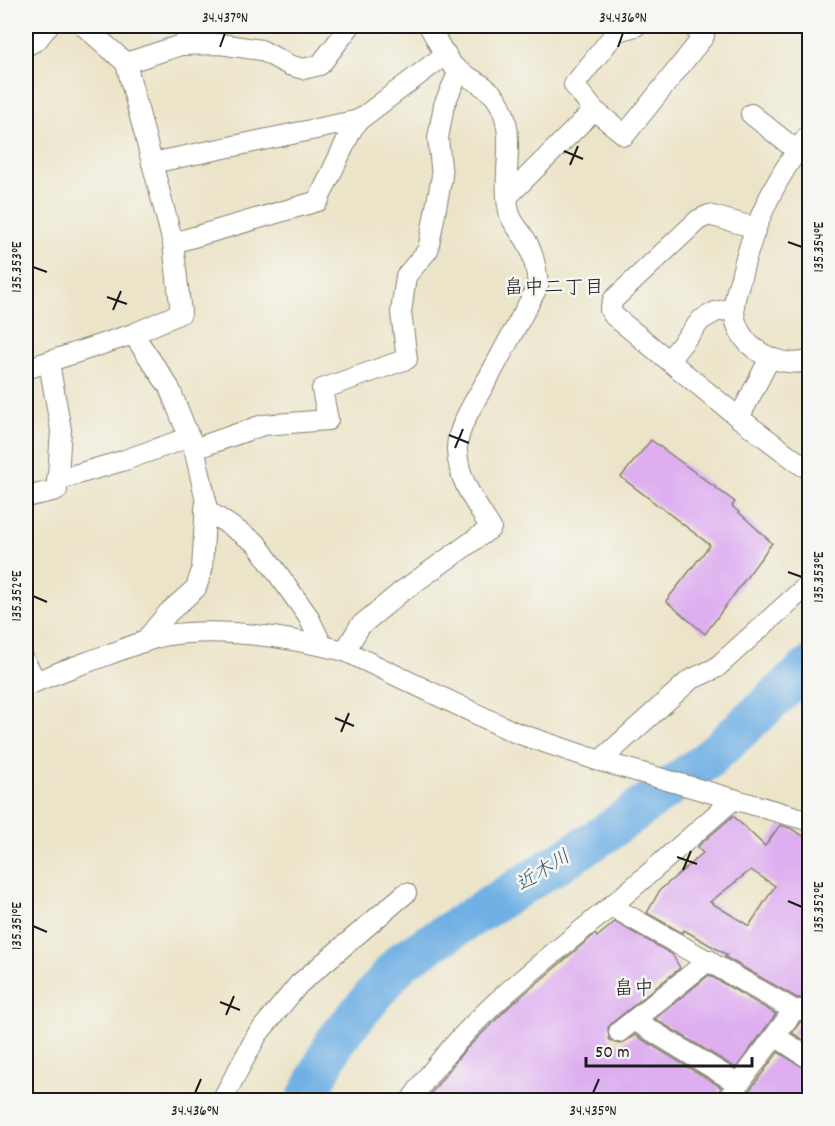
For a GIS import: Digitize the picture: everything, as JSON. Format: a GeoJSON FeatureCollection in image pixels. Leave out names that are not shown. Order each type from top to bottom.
{"type":"FeatureCollection","features":[{"type":"Feature","properties":{"kind":"street"},"geometry":{"type":"LineString","coordinates":[[26,46],[38,40],[48,26]]}},
{"type":"Feature","properties":{"kind":"street"},"geometry":{"type":"LineString","coordinates":[[26,369],[133,334],[181,313],[173,243],[126,63],[84,26]]}},
{"type":"Feature","properties":{"kind":"street"},"geometry":{"type":"LineString","coordinates":[[126,63],[181,45],[220,44],[261,50],[303,69],[320,65],[350,26]]}},
{"type":"Feature","properties":{"kind":"street"},"geometry":{"type":"LineString","coordinates":[[345,651],[360,626],[401,592],[492,528],[469,494],[459,469],[456,448],[460,432],[473,405],[538,286],[537,268],[511,216],[507,196],[507,119],[495,98],[481,84],[452,64],[429,26]]}},
{"type":"Feature","properties":{"kind":"street"},"geometry":{"type":"LineString","coordinates":[[636,26],[616,31],[574,85],[594,110],[625,135],[704,36],[692,26]]}},
{"type":"Feature","properties":{"kind":"street"},"geometry":{"type":"LineString","coordinates":[[173,243],[318,201],[358,120],[446,54]]}},
{"type":"Feature","properties":{"kind":"street"},"geometry":{"type":"LineString","coordinates":[[57,480],[263,425],[328,420],[322,389],[407,359],[401,313],[406,276],[428,250],[442,176],[438,138],[444,105],[459,71]]}},
{"type":"Feature","properties":{"kind":"street"},"geometry":{"type":"LineString","coordinates":[[507,196],[594,110]]}},
{"type":"Feature","properties":{"kind":"street"},"geometry":{"type":"LineString","coordinates":[[751,114],[796,150]]}},
{"type":"Feature","properties":{"kind":"street"},"geometry":{"type":"LineString","coordinates":[[152,163],[358,120]]}},
{"type":"Feature","properties":{"kind":"street"},"geometry":{"type":"LineString","coordinates":[[810,133],[796,150],[770,195],[745,260],[734,308],[737,324],[744,338],[755,350],[770,358],[786,362],[803,363],[810,360]]}},
{"type":"Feature","properties":{"kind":"street"},"geometry":{"type":"LineString","coordinates":[[756,228],[709,215],[698,220],[613,300],[610,310],[614,316],[739,418],[804,466],[810,467]]}},
{"type":"Feature","properties":{"kind":"street"},"geometry":{"type":"LineString","coordinates":[[669,360],[701,320],[715,312],[734,308]]}},
{"type":"Feature","properties":{"kind":"street"},"geometry":{"type":"LineString","coordinates":[[133,334],[169,387],[192,443],[206,501],[202,570],[196,588],[168,613],[144,642]]}},
{"type":"Feature","properties":{"kind":"street"},"geometry":{"type":"LineString","coordinates":[[739,418],[770,358]]}},
{"type":"Feature","properties":{"kind":"street"},"geometry":{"type":"LineString","coordinates":[[26,496],[57,490],[61,430],[49,363]]}},
{"type":"Feature","properties":{"kind":"street"},"geometry":{"type":"LineString","coordinates":[[205,509],[256,543],[308,616],[322,645]]}},
{"type":"Feature","properties":{"kind":"street"},"geometry":{"type":"LineString","coordinates":[[606,762],[690,680],[716,668],[810,583]]}},
{"type":"Feature","properties":{"kind":"street"},"geometry":{"type":"LineString","coordinates":[[26,663],[31,683],[144,642],[167,636],[196,633],[265,637],[322,645],[345,651],[514,732],[606,762],[810,821]]}},
{"type":"Feature","properties":{"kind":"street"},"geometry":{"type":"LineString","coordinates":[[411,1101],[426,1078],[478,1018],[511,987],[611,906],[729,798]]}},
{"type":"Feature","properties":{"kind":"street"},"geometry":{"type":"LineString","coordinates":[[222,1101],[257,1035],[299,984],[406,893]]}},
{"type":"Feature","properties":{"kind":"street"},"geometry":{"type":"LineString","coordinates":[[611,906],[802,1010],[775,1036],[727,1101]]}},
{"type":"Feature","properties":{"kind":"street"},"geometry":{"type":"LineString","coordinates":[[709,960],[627,1026],[739,1083]]}},
{"type":"Feature","properties":{"kind":"street"},"geometry":{"type":"LineString","coordinates":[[775,1036],[810,1059]]}},
{"type":"Feature","properties":{"kind":"building"},"geometry":{"type":"Polygon","coordinates":[[[651,440],[735,502],[732,506],[772,543],[705,634],[666,601],[710,545],[621,477],[651,440]]]}},
{"type":"Feature","properties":{"kind":"building"},"geometry":{"type":"Polygon","coordinates":[[[733,816],[765,846],[780,825],[810,840],[810,998],[797,998],[725,957],[727,955],[684,930],[682,933],[647,913],[660,890],[703,853],[697,847],[733,816]],[[751,870],[710,902],[749,926],[775,886],[751,870]]]}},
{"type":"Feature","properties":{"kind":"building"},"geometry":{"type":"Polygon","coordinates":[[[615,922],[672,954],[680,968],[612,1023],[608,1028],[609,1039],[621,1044],[635,1035],[721,1087],[715,1101],[425,1101],[463,1052],[511,1005],[595,934],[597,937],[615,922]]]}},
{"type":"Feature","properties":{"kind":"building"},"geometry":{"type":"Polygon","coordinates":[[[709,975],[776,1014],[736,1068],[655,1019],[709,975]]]}},
{"type":"Feature","properties":{"kind":"building"},"geometry":{"type":"Polygon","coordinates":[[[800,1022],[810,1022],[810,1044],[792,1033],[800,1022]]]}},
{"type":"Feature","properties":{"kind":"building"},"geometry":{"type":"Polygon","coordinates":[[[778,1052],[810,1071],[810,1101],[754,1101],[746,1095],[778,1052]]]}},
{"type":"Feature","properties":{"kind":"waterway","name":"近木川"},"geometry":{"type":"LineString","coordinates":[[306,1100],[335,1041],[402,961],[603,835],[706,761],[810,666]]}},
{"type":"Feature","properties":{"kind":"district","name":"畠中二丁目"},"geometry":{"type":"Point","coordinates":[554,289]}},
{"type":"Feature","properties":{"kind":"district","name":"畠中"},"geometry":{"type":"Point","coordinates":[634,990]}}]}
